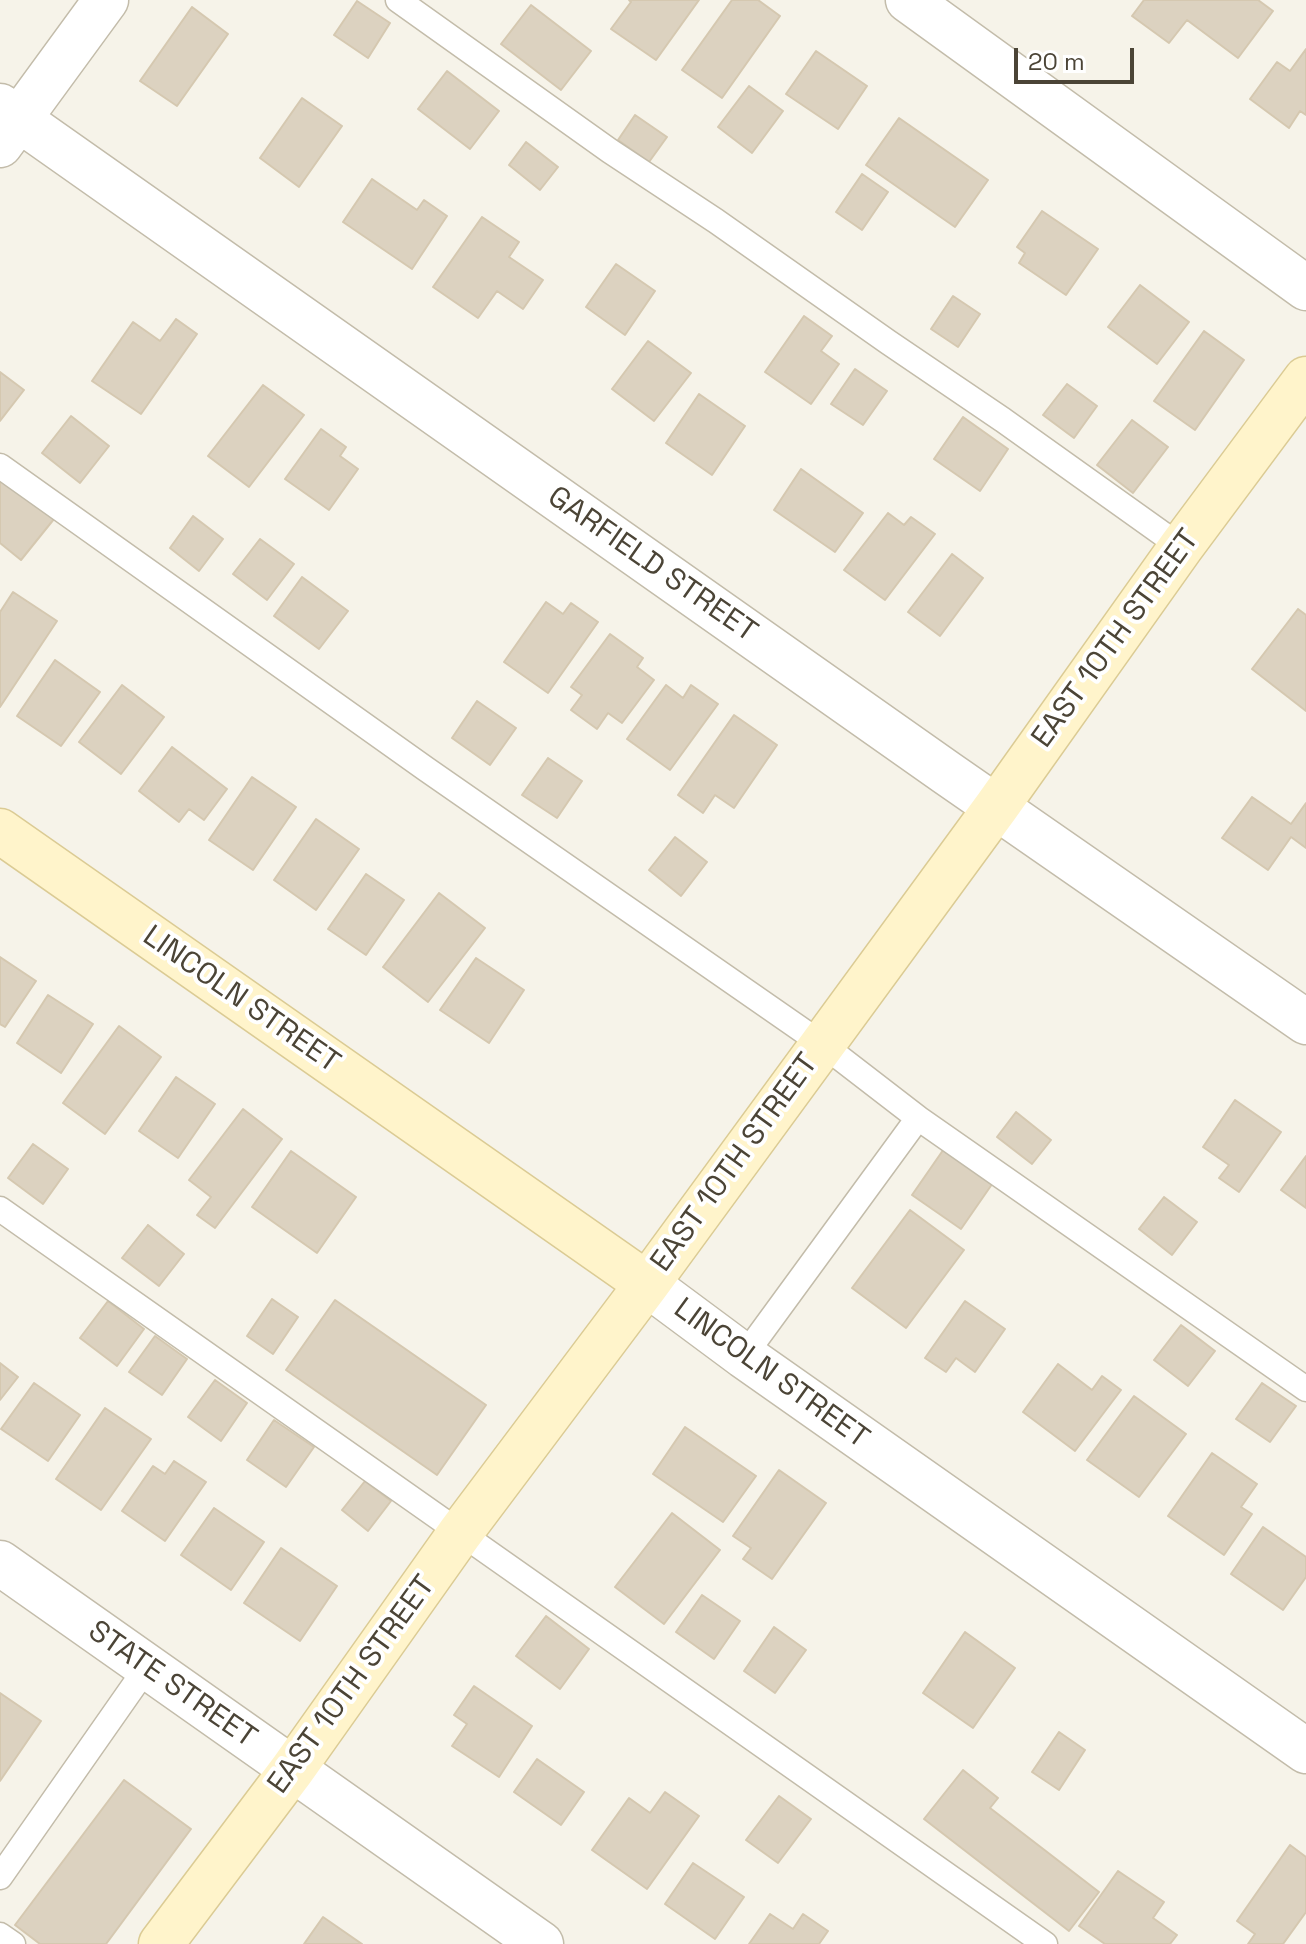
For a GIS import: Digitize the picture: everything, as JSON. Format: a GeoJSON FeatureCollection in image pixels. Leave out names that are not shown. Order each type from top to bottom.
{"type":"FeatureCollection","features":[{"type":"Feature","properties":{"kind":"main road","name":"EAST 10TH STREET"},"geometry":{"type":"LineString","coordinates":[[161,1944],[292,1770],[460,1533],[647,1284],[1306,379]]}},
{"type":"Feature","properties":{"kind":"main road","name":"LINCOLN STREET"},"geometry":{"type":"LineString","coordinates":[[0,831],[647,1284]]}},
{"type":"Feature","properties":{"kind":"street"},"geometry":{"type":"LineString","coordinates":[[6,124],[106,0]]}},
{"type":"Feature","properties":{"kind":"street"},"geometry":{"type":"LineString","coordinates":[[908,0],[1306,288]]}},
{"type":"Feature","properties":{"kind":"street","name":"GARFIELD STREET"},"geometry":{"type":"LineString","coordinates":[[6,124],[1306,1022]]}},
{"type":"Feature","properties":{"kind":"street","name":"LINCOLN STREET"},"geometry":{"type":"LineString","coordinates":[[647,1284],[744,1356],[1306,1751]]}},
{"type":"Feature","properties":{"kind":"street","name":"STATE STREET"},"geometry":{"type":"LineString","coordinates":[[0,1563],[541,1944]]}},
{"type":"Feature","properties":{"kind":"lane"},"geometry":{"type":"LineString","coordinates":[[398,0],[1181,547]]}},
{"type":"Feature","properties":{"kind":"lane"},"geometry":{"type":"LineString","coordinates":[[0,466],[426,769],[822,1044],[918,1118],[1306,1389]]}},
{"type":"Feature","properties":{"kind":"lane"},"geometry":{"type":"LineString","coordinates":[[744,1356],[918,1118]]}},
{"type":"Feature","properties":{"kind":"lane"},"geometry":{"type":"LineString","coordinates":[[0,1209],[1045,1944]]}},
{"type":"Feature","properties":{"kind":"lane"},"geometry":{"type":"LineString","coordinates":[[0,1877],[147,1667]]}},
{"type":"Feature","properties":{"kind":"lane"},"geometry":{"type":"LineString","coordinates":[[0,1935],[13,1944]]}},
{"type":"Feature","properties":{"kind":"building"},"geometry":{"type":"Polygon","coordinates":[[[629,0],[699,0],[656,60],[611,29],[631,2],[629,0]]]}},
{"type":"Feature","properties":{"kind":"building"},"geometry":{"type":"Polygon","coordinates":[[[732,0],[758,0],[780,16],[722,98],[682,70],[732,0]]]}},
{"type":"Feature","properties":{"kind":"building"},"geometry":{"type":"Polygon","coordinates":[[[1144,0],[1258,0],[1273,11],[1238,58],[1187,20],[1169,43],[1132,16],[1144,0]]]}},
{"type":"Feature","properties":{"kind":"building"},"geometry":{"type":"Polygon","coordinates":[[[357,1],[390,23],[368,58],[334,35],[357,1]]]}},
{"type":"Feature","properties":{"kind":"building"},"geometry":{"type":"Polygon","coordinates":[[[531,5],[591,51],[561,90],[501,44],[531,5]]]}},
{"type":"Feature","properties":{"kind":"building"},"geometry":{"type":"Polygon","coordinates":[[[192,7],[228,34],[177,106],[140,81],[192,7]]]}},
{"type":"Feature","properties":{"kind":"building"},"geometry":{"type":"Polygon","coordinates":[[[1306,49],[1306,115],[1300,111],[1289,128],[1250,99],[1277,62],[1290,71],[1306,49]]]}},
{"type":"Feature","properties":{"kind":"building"},"geometry":{"type":"Polygon","coordinates":[[[816,51],[867,86],[838,129],[786,94],[816,51]]]}},
{"type":"Feature","properties":{"kind":"building"},"geometry":{"type":"Polygon","coordinates":[[[447,71],[499,111],[470,149],[418,109],[447,71]]]}},
{"type":"Feature","properties":{"kind":"building"},"geometry":{"type":"Polygon","coordinates":[[[749,86],[783,111],[752,153],[718,127],[749,86]]]}},
{"type":"Feature","properties":{"kind":"building"},"geometry":{"type":"Polygon","coordinates":[[[302,98],[342,126],[299,187],[260,158],[302,98]]]}},
{"type":"Feature","properties":{"kind":"building"},"geometry":{"type":"Polygon","coordinates":[[[635,115],[667,137],[649,162],[618,140],[635,115]]]}},
{"type":"Feature","properties":{"kind":"building"},"geometry":{"type":"Polygon","coordinates":[[[899,118],[988,180],[955,227],[866,165],[899,118]]]}},
{"type":"Feature","properties":{"kind":"building"},"geometry":{"type":"Polygon","coordinates":[[[526,142],[558,167],[540,190],[509,165],[526,142]]]}},
{"type":"Feature","properties":{"kind":"building"},"geometry":{"type":"Polygon","coordinates":[[[862,174],[888,192],[862,230],[836,212],[862,174]]]}},
{"type":"Feature","properties":{"kind":"building"},"geometry":{"type":"Polygon","coordinates":[[[372,179],[417,210],[424,200],[447,216],[412,269],[343,222],[372,179]]]}},
{"type":"Feature","properties":{"kind":"building"},"geometry":{"type":"Polygon","coordinates":[[[1042,211],[1098,249],[1066,295],[1019,263],[1025,253],[1017,247],[1042,211]]]}},
{"type":"Feature","properties":{"kind":"building"},"geometry":{"type":"Polygon","coordinates":[[[482,217],[519,242],[509,257],[543,280],[523,309],[497,291],[478,318],[433,287],[482,217]]]}},
{"type":"Feature","properties":{"kind":"building"},"geometry":{"type":"Polygon","coordinates":[[[616,264],[655,291],[625,335],[586,307],[616,264]]]}},
{"type":"Feature","properties":{"kind":"building"},"geometry":{"type":"Polygon","coordinates":[[[1140,285],[1189,322],[1157,364],[1108,327],[1140,285]]]}},
{"type":"Feature","properties":{"kind":"building"},"geometry":{"type":"Polygon","coordinates":[[[953,296],[980,314],[958,347],[931,329],[953,296]]]}},
{"type":"Feature","properties":{"kind":"building"},"geometry":{"type":"Polygon","coordinates":[[[804,316],[832,336],[821,351],[839,364],[811,404],[765,372],[804,316]]]}},
{"type":"Feature","properties":{"kind":"building"},"geometry":{"type":"Polygon","coordinates":[[[176,319],[197,334],[141,414],[92,381],[133,322],[160,341],[176,319]]]}},
{"type":"Feature","properties":{"kind":"building"},"geometry":{"type":"Polygon","coordinates":[[[1204,331],[1244,360],[1195,430],[1154,401],[1204,331]]]}},
{"type":"Feature","properties":{"kind":"building"},"geometry":{"type":"Polygon","coordinates":[[[648,341],[691,373],[654,421],[612,389],[648,341]]]}},
{"type":"Feature","properties":{"kind":"building"},"geometry":{"type":"Polygon","coordinates":[[[855,369],[887,391],[863,425],[831,404],[855,369]]]}},
{"type":"Feature","properties":{"kind":"building"},"geometry":{"type":"Polygon","coordinates":[[[0,372],[24,390],[0,421],[0,372]]]}},
{"type":"Feature","properties":{"kind":"building"},"geometry":{"type":"Polygon","coordinates":[[[1067,384],[1097,406],[1074,438],[1043,415],[1067,384]]]}},
{"type":"Feature","properties":{"kind":"building"},"geometry":{"type":"Polygon","coordinates":[[[263,385],[304,415],[249,487],[208,456],[263,385]]]}},
{"type":"Feature","properties":{"kind":"building"},"geometry":{"type":"Polygon","coordinates":[[[699,394],[745,426],[712,475],[666,443],[699,394]]]}},
{"type":"Feature","properties":{"kind":"building"},"geometry":{"type":"Polygon","coordinates":[[[71,416],[109,446],[80,483],[42,453],[71,416]]]}},
{"type":"Feature","properties":{"kind":"building"},"geometry":{"type":"Polygon","coordinates":[[[963,417],[1008,449],[980,491],[934,459],[963,417]]]}},
{"type":"Feature","properties":{"kind":"building"},"geometry":{"type":"Polygon","coordinates":[[[1132,420],[1168,447],[1133,493],[1097,465],[1132,420]]]}},
{"type":"Feature","properties":{"kind":"building"},"geometry":{"type":"Polygon","coordinates":[[[321,429],[346,447],[340,456],[358,469],[329,510],[285,479],[321,429]]]}},
{"type":"Feature","properties":{"kind":"building"},"geometry":{"type":"Polygon","coordinates":[[[801,469],[863,513],[835,552],[774,510],[801,469]]]}},
{"type":"Feature","properties":{"kind":"building"},"geometry":{"type":"Polygon","coordinates":[[[0,476],[54,519],[21,560],[0,543],[0,476]]]}},
{"type":"Feature","properties":{"kind":"building"},"geometry":{"type":"Polygon","coordinates":[[[888,513],[904,525],[911,517],[935,534],[885,600],[844,570],[888,513]]]}},
{"type":"Feature","properties":{"kind":"building"},"geometry":{"type":"Polygon","coordinates":[[[193,516],[223,539],[199,571],[170,548],[193,516]]]}},
{"type":"Feature","properties":{"kind":"building"},"geometry":{"type":"Polygon","coordinates":[[[260,539],[294,564],[267,600],[233,574],[260,539]]]}},
{"type":"Feature","properties":{"kind":"building"},"geometry":{"type":"Polygon","coordinates":[[[952,554],[983,578],[940,636],[908,612],[952,554]]]}},
{"type":"Feature","properties":{"kind":"building"},"geometry":{"type":"Polygon","coordinates":[[[302,577],[348,611],[319,649],[274,616],[302,577]]]}},
{"type":"Feature","properties":{"kind":"building"},"geometry":{"type":"Polygon","coordinates":[[[13,592],[57,621],[0,707],[0,612],[13,592]]]}},
{"type":"Feature","properties":{"kind":"building"},"geometry":{"type":"Polygon","coordinates":[[[546,602],[563,614],[571,603],[598,622],[548,693],[504,662],[546,602]]]}},
{"type":"Feature","properties":{"kind":"building"},"geometry":{"type":"Polygon","coordinates":[[[1298,609],[1306,615],[1306,711],[1252,669],[1298,609]]]}},
{"type":"Feature","properties":{"kind":"building"},"geometry":{"type":"Polygon","coordinates":[[[610,634],[643,658],[637,667],[654,680],[622,723],[608,713],[597,729],[571,710],[582,695],[571,687],[610,634]]]}},
{"type":"Feature","properties":{"kind":"building"},"geometry":{"type":"Polygon","coordinates":[[[55,660],[100,692],[61,746],[17,716],[55,660]]]}},
{"type":"Feature","properties":{"kind":"building"},"geometry":{"type":"Polygon","coordinates":[[[122,685],[164,717],[121,774],[79,742],[122,685]]]}},
{"type":"Feature","properties":{"kind":"building"},"geometry":{"type":"Polygon","coordinates":[[[666,685],[683,698],[691,685],[718,704],[670,770],[627,739],[666,685]]]}},
{"type":"Feature","properties":{"kind":"building"},"geometry":{"type":"Polygon","coordinates":[[[477,701],[516,728],[490,765],[452,738],[477,701]]]}},
{"type":"Feature","properties":{"kind":"building"},"geometry":{"type":"Polygon","coordinates":[[[734,715],[777,745],[734,808],[715,795],[703,813],[678,795],[734,715]]]}},
{"type":"Feature","properties":{"kind":"building"},"geometry":{"type":"Polygon","coordinates":[[[172,747],[227,789],[204,820],[189,809],[179,822],[139,791],[172,747]]]}},
{"type":"Feature","properties":{"kind":"building"},"geometry":{"type":"Polygon","coordinates":[[[548,758],[582,781],[557,818],[522,795],[548,758]]]}},
{"type":"Feature","properties":{"kind":"building"},"geometry":{"type":"Polygon","coordinates":[[[252,777],[296,807],[253,870],[209,840],[252,777]]]}},
{"type":"Feature","properties":{"kind":"building"},"geometry":{"type":"Polygon","coordinates":[[[1252,797],[1291,824],[1306,803],[1306,848],[1291,837],[1268,870],[1222,838],[1252,797]]]}},
{"type":"Feature","properties":{"kind":"building"},"geometry":{"type":"Polygon","coordinates":[[[316,819],[359,849],[316,910],[274,880],[316,819]]]}},
{"type":"Feature","properties":{"kind":"building"},"geometry":{"type":"Polygon","coordinates":[[[675,837],[707,862],[681,896],[649,870],[675,837]]]}},
{"type":"Feature","properties":{"kind":"building"},"geometry":{"type":"Polygon","coordinates":[[[366,874],[404,900],[366,955],[328,929],[366,874]]]}},
{"type":"Feature","properties":{"kind":"building"},"geometry":{"type":"Polygon","coordinates":[[[439,893],[485,928],[428,1002],[383,967],[439,893]]]}},
{"type":"Feature","properties":{"kind":"building"},"geometry":{"type":"Polygon","coordinates":[[[0,957],[36,981],[5,1027],[0,1024],[0,957]]]}},
{"type":"Feature","properties":{"kind":"building"},"geometry":{"type":"Polygon","coordinates":[[[476,958],[524,990],[489,1043],[440,1010],[476,958]]]}},
{"type":"Feature","properties":{"kind":"building"},"geometry":{"type":"Polygon","coordinates":[[[48,995],[93,1024],[61,1073],[17,1043],[48,995]]]}},
{"type":"Feature","properties":{"kind":"building"},"geometry":{"type":"Polygon","coordinates":[[[119,1026],[161,1057],[105,1134],[63,1103],[119,1026]]]}},
{"type":"Feature","properties":{"kind":"building"},"geometry":{"type":"Polygon","coordinates":[[[176,1077],[215,1104],[178,1158],[139,1131],[176,1077]]]}},
{"type":"Feature","properties":{"kind":"building"},"geometry":{"type":"Polygon","coordinates":[[[1235,1100],[1281,1132],[1239,1192],[1219,1178],[1229,1165],[1203,1147],[1235,1100]]]}},
{"type":"Feature","properties":{"kind":"building"},"geometry":{"type":"Polygon","coordinates":[[[243,1109],[282,1139],[215,1228],[197,1215],[211,1197],[189,1180],[243,1109]]]}},
{"type":"Feature","properties":{"kind":"building"},"geometry":{"type":"Polygon","coordinates":[[[1016,1112],[1051,1140],[1032,1164],[997,1137],[1016,1112]]]}},
{"type":"Feature","properties":{"kind":"building"},"geometry":{"type":"Polygon","coordinates":[[[948,1143],[997,1177],[961,1229],[912,1195],[948,1143]]]}},
{"type":"Feature","properties":{"kind":"building"},"geometry":{"type":"Polygon","coordinates":[[[33,1144],[68,1169],[43,1204],[8,1178],[33,1144]]]}},
{"type":"Feature","properties":{"kind":"building"},"geometry":{"type":"Polygon","coordinates":[[[291,1151],[356,1197],[317,1253],[252,1207],[291,1151]]]}},
{"type":"Feature","properties":{"kind":"building"},"geometry":{"type":"Polygon","coordinates":[[[1306,1156],[1306,1208],[1281,1190],[1306,1156]]]}},
{"type":"Feature","properties":{"kind":"building"},"geometry":{"type":"Polygon","coordinates":[[[1164,1197],[1197,1222],[1172,1255],[1139,1229],[1164,1197]]]}},
{"type":"Feature","properties":{"kind":"building"},"geometry":{"type":"Polygon","coordinates":[[[910,1210],[964,1250],[906,1328],[852,1288],[910,1210]]]}},
{"type":"Feature","properties":{"kind":"building"},"geometry":{"type":"Polygon","coordinates":[[[148,1225],[184,1254],[159,1286],[122,1258],[148,1225]]]}},
{"type":"Feature","properties":{"kind":"building"},"geometry":{"type":"Polygon","coordinates":[[[272,1299],[298,1317],[273,1354],[247,1336],[272,1299]]]}},
{"type":"Feature","properties":{"kind":"building"},"geometry":{"type":"Polygon","coordinates":[[[335,1300],[486,1405],[437,1475],[286,1370],[335,1300]]]}},
{"type":"Feature","properties":{"kind":"building"},"geometry":{"type":"Polygon","coordinates":[[[108,1301],[144,1329],[117,1366],[80,1338],[108,1301]]]}},
{"type":"Feature","properties":{"kind":"building"},"geometry":{"type":"Polygon","coordinates":[[[965,1301],[1005,1329],[975,1372],[956,1358],[946,1372],[925,1358],[965,1301]]]}},
{"type":"Feature","properties":{"kind":"building"},"geometry":{"type":"Polygon","coordinates":[[[1181,1325],[1215,1351],[1188,1386],[1154,1360],[1181,1325]]]}},
{"type":"Feature","properties":{"kind":"building"},"geometry":{"type":"Polygon","coordinates":[[[155,1336],[187,1359],[162,1395],[129,1372],[155,1336]]]}},
{"type":"Feature","properties":{"kind":"building"},"geometry":{"type":"Polygon","coordinates":[[[0,1363],[18,1377],[0,1400],[0,1363]]]}},
{"type":"Feature","properties":{"kind":"building"},"geometry":{"type":"Polygon","coordinates":[[[1058,1364],[1092,1390],[1102,1376],[1121,1390],[1075,1451],[1023,1412],[1058,1364]]]}},
{"type":"Feature","properties":{"kind":"building"},"geometry":{"type":"Polygon","coordinates":[[[215,1380],[247,1403],[221,1441],[188,1417],[215,1380]]]}},
{"type":"Feature","properties":{"kind":"building"},"geometry":{"type":"Polygon","coordinates":[[[34,1383],[80,1415],[48,1461],[1,1429],[34,1383]]]}},
{"type":"Feature","properties":{"kind":"building"},"geometry":{"type":"Polygon","coordinates":[[[1262,1383],[1296,1406],[1270,1442],[1236,1419],[1262,1383]]]}},
{"type":"Feature","properties":{"kind":"building"},"geometry":{"type":"Polygon","coordinates":[[[1134,1396],[1186,1434],[1139,1497],[1087,1460],[1134,1396]]]}},
{"type":"Feature","properties":{"kind":"building"},"geometry":{"type":"Polygon","coordinates":[[[105,1408],[151,1439],[101,1510],[56,1479],[105,1408]]]}},
{"type":"Feature","properties":{"kind":"building"},"geometry":{"type":"Polygon","coordinates":[[[274,1420],[314,1447],[286,1487],[247,1460],[274,1420]]]}},
{"type":"Feature","properties":{"kind":"building"},"geometry":{"type":"Polygon","coordinates":[[[685,1427],[756,1476],[723,1522],[653,1474],[685,1427]]]}},
{"type":"Feature","properties":{"kind":"building"},"geometry":{"type":"Polygon","coordinates":[[[1212,1453],[1257,1484],[1241,1507],[1252,1514],[1224,1555],[1168,1516],[1212,1453]]]}},
{"type":"Feature","properties":{"kind":"building"},"geometry":{"type":"Polygon","coordinates":[[[174,1461],[206,1482],[165,1541],[122,1511],[153,1466],[165,1474],[174,1461]]]}},
{"type":"Feature","properties":{"kind":"building"},"geometry":{"type":"Polygon","coordinates":[[[779,1470],[826,1503],[772,1579],[743,1559],[751,1548],[733,1536],[779,1470]]]}},
{"type":"Feature","properties":{"kind":"building"},"geometry":{"type":"Polygon","coordinates":[[[365,1481],[391,1501],[368,1531],[342,1510],[365,1481]]]}},
{"type":"Feature","properties":{"kind":"building"},"geometry":{"type":"Polygon","coordinates":[[[214,1508],[264,1542],[231,1590],[181,1555],[214,1508]]]}},
{"type":"Feature","properties":{"kind":"building"},"geometry":{"type":"Polygon","coordinates":[[[672,1513],[720,1550],[664,1624],[615,1587],[672,1513]]]}},
{"type":"Feature","properties":{"kind":"building"},"geometry":{"type":"Polygon","coordinates":[[[1263,1527],[1306,1557],[1306,1577],[1283,1610],[1231,1574],[1263,1527]]]}},
{"type":"Feature","properties":{"kind":"building"},"geometry":{"type":"Polygon","coordinates":[[[281,1548],[337,1586],[300,1641],[244,1603],[281,1548]]]}},
{"type":"Feature","properties":{"kind":"building"},"geometry":{"type":"Polygon","coordinates":[[[702,1595],[740,1621],[714,1659],[676,1632],[702,1595]]]}},
{"type":"Feature","properties":{"kind":"building"},"geometry":{"type":"Polygon","coordinates":[[[546,1616],[589,1649],[560,1689],[516,1656],[546,1616]]]}},
{"type":"Feature","properties":{"kind":"building"},"geometry":{"type":"Polygon","coordinates":[[[774,1627],[806,1650],[775,1693],[744,1671],[774,1627]]]}},
{"type":"Feature","properties":{"kind":"building"},"geometry":{"type":"Polygon","coordinates":[[[965,1632],[1015,1668],[973,1728],[923,1693],[965,1632]]]}},
{"type":"Feature","properties":{"kind":"building"},"geometry":{"type":"Polygon","coordinates":[[[474,1686],[532,1726],[499,1777],[452,1746],[467,1724],[454,1715],[474,1686]]]}},
{"type":"Feature","properties":{"kind":"building"},"geometry":{"type":"Polygon","coordinates":[[[0,1693],[41,1721],[0,1781],[0,1693]]]}},
{"type":"Feature","properties":{"kind":"building"},"geometry":{"type":"Polygon","coordinates":[[[1059,1732],[1085,1750],[1059,1790],[1032,1772],[1059,1732]]]}},
{"type":"Feature","properties":{"kind":"building"},"geometry":{"type":"Polygon","coordinates":[[[537,1759],[584,1792],[561,1825],[514,1792],[537,1759]]]}},
{"type":"Feature","properties":{"kind":"building"},"geometry":{"type":"Polygon","coordinates":[[[963,1770],[998,1798],[990,1808],[1099,1892],[1069,1931],[924,1819],[963,1770]]]}},
{"type":"Feature","properties":{"kind":"building"},"geometry":{"type":"Polygon","coordinates":[[[124,1780],[191,1829],[106,1944],[40,1944],[15,1925],[124,1780]]]}},
{"type":"Feature","properties":{"kind":"building"},"geometry":{"type":"Polygon","coordinates":[[[665,1792],[699,1816],[647,1889],[592,1850],[629,1798],[650,1813],[665,1792]]]}},
{"type":"Feature","properties":{"kind":"building"},"geometry":{"type":"Polygon","coordinates":[[[779,1796],[811,1819],[778,1863],[746,1840],[779,1796]]]}},
{"type":"Feature","properties":{"kind":"building"},"geometry":{"type":"Polygon","coordinates":[[[1290,1845],[1306,1857],[1306,1912],[1283,1944],[1248,1944],[1255,1934],[1237,1921],[1290,1845]]]}},
{"type":"Feature","properties":{"kind":"building"},"geometry":{"type":"Polygon","coordinates":[[[693,1863],[744,1897],[715,1939],[665,1904],[693,1863]]]}},
{"type":"Feature","properties":{"kind":"building"},"geometry":{"type":"Polygon","coordinates":[[[1118,1871],[1164,1902],[1153,1918],[1177,1935],[1170,1944],[1105,1944],[1079,1926],[1118,1871]]]}},
{"type":"Feature","properties":{"kind":"building"},"geometry":{"type":"Polygon","coordinates":[[[770,1914],[793,1929],[803,1914],[828,1931],[819,1944],[749,1944],[770,1914]]]}},
{"type":"Feature","properties":{"kind":"building"},"geometry":{"type":"Polygon","coordinates":[[[323,1917],[362,1944],[304,1944],[323,1917]]]}}]}
